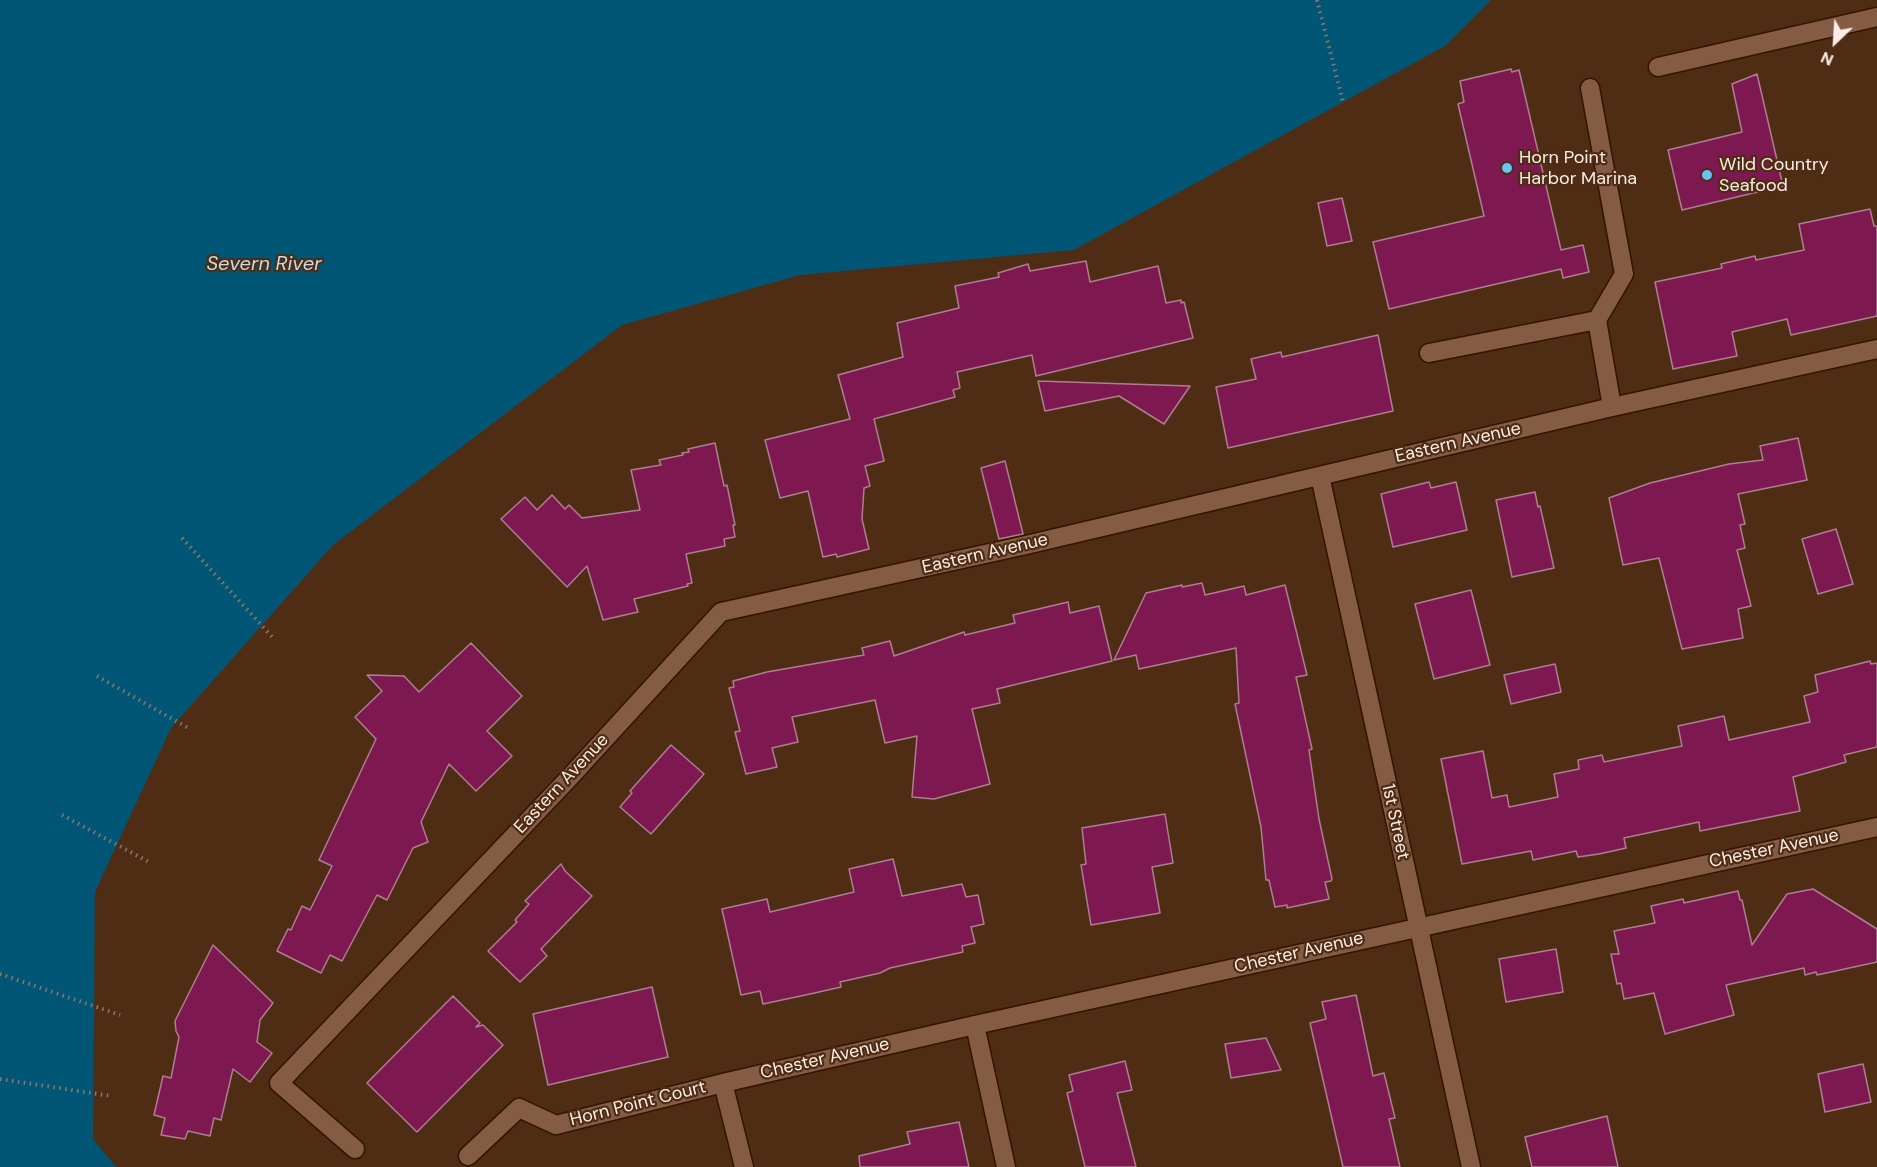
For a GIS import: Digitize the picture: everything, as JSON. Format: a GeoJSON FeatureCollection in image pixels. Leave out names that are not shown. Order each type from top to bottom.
{"type":"FeatureCollection","features":[{"type":"Feature","properties":{"kind":"street"},"geometry":{"type":"LineString","coordinates":[[1658,67],[1877,17]]}},
{"type":"Feature","properties":{"kind":"street"},"geometry":{"type":"LineString","coordinates":[[1590,88],[1624,274],[1597,320],[1612,407]]}},
{"type":"Feature","properties":{"kind":"street"},"geometry":{"type":"LineString","coordinates":[[1429,353],[1597,320]]}},
{"type":"Feature","properties":{"kind":"street","name":"Eastern Avenue"},"geometry":{"type":"LineString","coordinates":[[355,1149],[279,1083],[570,777],[721,612],[1026,545],[1612,407],[1877,349]]}},
{"type":"Feature","properties":{"kind":"street","name":"1st Street"},"geometry":{"type":"LineString","coordinates":[[1320,476],[1471,1167]]}},
{"type":"Feature","properties":{"kind":"street","name":"Chester Avenue"},"geometry":{"type":"LineString","coordinates":[[723,1083],[975,1025],[1877,827]]}},
{"type":"Feature","properties":{"kind":"street"},"geometry":{"type":"LineString","coordinates":[[975,1025],[1006,1167]]}},
{"type":"Feature","properties":{"kind":"street"},"geometry":{"type":"LineString","coordinates":[[723,1083],[744,1167]]}},
{"type":"Feature","properties":{"kind":"street","name":"Horn Point Court"},"geometry":{"type":"LineString","coordinates":[[468,1156],[519,1108],[556,1125],[723,1083]]}},
{"type":"Feature","properties":{"kind":"path"},"geometry":{"type":"LineString","coordinates":[[1317,0],[1343,102]]}},
{"type":"Feature","properties":{"kind":"path"},"geometry":{"type":"LineString","coordinates":[[182,538],[273,638]]}},
{"type":"Feature","properties":{"kind":"path"},"geometry":{"type":"LineString","coordinates":[[97,676],[190,729]]}},
{"type":"Feature","properties":{"kind":"path"},"geometry":{"type":"LineString","coordinates":[[62,815],[148,862]]}},
{"type":"Feature","properties":{"kind":"path"},"geometry":{"type":"LineString","coordinates":[[0,974],[120,1015]]}},
{"type":"Feature","properties":{"kind":"path"},"geometry":{"type":"LineString","coordinates":[[0,1079],[111,1096]]}},
{"type":"Feature","properties":{"kind":"water","name":"Severn River"},"geometry":{"type":"Polygon","coordinates":[[[0,0],[1491,0],[1445,46],[1074,250],[800,275],[622,325],[333,545],[171,728],[95,892],[93,1139],[116,1167],[0,1167],[0,0]]]}},
{"type":"Feature","properties":{"kind":"building","name":"Horn Point Harbor Marina"},"geometry":{"type":"Polygon","coordinates":[[[1511,69],[1512,72],[1519,70],[1561,250],[1583,245],[1589,272],[1563,278],[1561,269],[1389,309],[1373,242],[1484,216],[1458,104],[1464,102],[1460,81],[1511,69]]]}},
{"type":"Feature","properties":{"kind":"building"},"geometry":{"type":"Polygon","coordinates":[[[1757,74],[1783,186],[1682,210],[1668,150],[1742,132],[1732,84],[1757,74]]]}},
{"type":"Feature","properties":{"kind":"building"},"geometry":{"type":"Polygon","coordinates":[[[1342,198],[1352,241],[1327,246],[1318,203],[1342,198]]]}},
{"type":"Feature","properties":{"kind":"building"},"geometry":{"type":"Polygon","coordinates":[[[1870,209],[1874,226],[1877,226],[1877,316],[1791,335],[1787,319],[1732,332],[1737,356],[1673,369],[1655,282],[1722,268],[1721,264],[1755,256],[1756,260],[1804,250],[1799,224],[1870,209]]]}},
{"type":"Feature","properties":{"kind":"building"},"geometry":{"type":"Polygon","coordinates":[[[1086,261],[1090,282],[1158,266],[1166,303],[1181,300],[1181,303],[1184,302],[1193,338],[1036,376],[1032,355],[957,372],[960,388],[953,390],[955,397],[874,419],[884,461],[865,466],[870,486],[864,488],[862,519],[869,549],[837,557],[836,554],[823,557],[808,491],[780,498],[765,440],[850,419],[838,375],[903,357],[897,323],[959,308],[955,286],[999,277],[998,273],[1028,264],[1030,271],[1086,261]]]}},
{"type":"Feature","properties":{"kind":"building"},"geometry":{"type":"Polygon","coordinates":[[[1378,335],[1393,411],[1228,448],[1216,387],[1256,379],[1251,359],[1281,352],[1282,357],[1378,335]]]}},
{"type":"Feature","properties":{"kind":"building"},"geometry":{"type":"Polygon","coordinates":[[[1038,381],[1190,386],[1164,424],[1119,396],[1045,411],[1038,381]]]}},
{"type":"Feature","properties":{"kind":"building"},"geometry":{"type":"Polygon","coordinates":[[[1798,438],[1807,480],[1738,494],[1745,524],[1740,525],[1745,548],[1737,550],[1751,606],[1738,609],[1743,638],[1682,649],[1659,558],[1623,565],[1609,498],[1650,483],[1729,464],[1763,460],[1760,446],[1798,438]]]}},
{"type":"Feature","properties":{"kind":"building"},"geometry":{"type":"Polygon","coordinates":[[[715,443],[724,486],[727,485],[735,525],[733,525],[735,537],[724,539],[725,546],[686,554],[692,583],[687,584],[688,586],[634,599],[638,612],[603,620],[587,566],[567,587],[501,519],[525,497],[537,510],[552,495],[565,509],[569,505],[582,518],[640,510],[631,470],[661,465],[659,460],[683,455],[682,453],[689,452],[688,449],[715,443]]]}},
{"type":"Feature","properties":{"kind":"building"},"geometry":{"type":"Polygon","coordinates":[[[1005,461],[1023,534],[999,539],[981,468],[1005,461]]]}},
{"type":"Feature","properties":{"kind":"building"},"geometry":{"type":"Polygon","coordinates":[[[1429,482],[1431,488],[1456,482],[1467,530],[1393,547],[1381,494],[1429,482]]]}},
{"type":"Feature","properties":{"kind":"building"},"geometry":{"type":"Polygon","coordinates":[[[1535,492],[1554,568],[1512,577],[1496,500],[1535,492]]]}},
{"type":"Feature","properties":{"kind":"building"},"geometry":{"type":"Polygon","coordinates":[[[1836,529],[1853,584],[1818,594],[1802,539],[1836,529]]]}},
{"type":"Feature","properties":{"kind":"building"},"geometry":{"type":"Polygon","coordinates":[[[1202,583],[1205,595],[1244,586],[1246,595],[1285,585],[1307,675],[1296,677],[1312,749],[1309,750],[1319,819],[1332,879],[1325,882],[1329,899],[1287,908],[1287,905],[1275,907],[1269,880],[1266,880],[1261,827],[1235,704],[1239,703],[1236,648],[1139,669],[1136,655],[1114,660],[1146,593],[1202,583]]]}},
{"type":"Feature","properties":{"kind":"building"},"geometry":{"type":"Polygon","coordinates":[[[1471,590],[1490,665],[1434,679],[1415,604],[1471,590]]]}},
{"type":"Feature","properties":{"kind":"building"},"geometry":{"type":"Polygon","coordinates":[[[1068,602],[1070,613],[1099,606],[1112,661],[997,689],[1000,703],[972,709],[990,784],[934,799],[912,797],[917,736],[885,743],[875,700],[792,717],[798,742],[772,748],[777,767],[746,774],[735,732],[740,731],[729,688],[734,687],[733,681],[767,672],[864,655],[862,648],[890,641],[894,656],[964,632],[965,635],[1015,623],[1013,615],[1068,602]]]}},
{"type":"Feature","properties":{"kind":"building"},"geometry":{"type":"Polygon","coordinates":[[[471,643],[522,696],[487,731],[512,756],[476,791],[449,764],[421,822],[428,842],[413,848],[387,900],[377,895],[342,961],[330,955],[321,973],[277,951],[288,929],[291,930],[302,906],[310,910],[332,866],[319,860],[376,739],[355,717],[382,691],[367,675],[404,676],[419,692],[471,643]]]}},
{"type":"Feature","properties":{"kind":"building"},"geometry":{"type":"Polygon","coordinates":[[[1870,661],[1871,664],[1877,663],[1877,747],[1844,755],[1846,762],[1793,777],[1800,811],[1700,831],[1699,822],[1624,838],[1626,848],[1599,854],[1578,857],[1576,851],[1533,860],[1531,851],[1462,864],[1441,759],[1483,751],[1492,798],[1507,795],[1509,807],[1558,797],[1554,774],[1579,769],[1578,760],[1602,755],[1604,762],[1682,746],[1678,726],[1724,716],[1729,740],[1810,722],[1804,696],[1818,692],[1815,675],[1870,661]]]}},
{"type":"Feature","properties":{"kind":"building"},"geometry":{"type":"Polygon","coordinates":[[[1555,664],[1561,692],[1511,704],[1504,675],[1555,664]]]}},
{"type":"Feature","properties":{"kind":"building"},"geometry":{"type":"Polygon","coordinates":[[[671,745],[704,774],[651,834],[620,807],[632,793],[630,791],[671,745]]]}},
{"type":"Feature","properties":{"kind":"building"},"geometry":{"type":"Polygon","coordinates":[[[1165,814],[1173,863],[1152,867],[1160,913],[1091,925],[1081,865],[1086,864],[1082,828],[1165,814]]]}},
{"type":"Feature","properties":{"kind":"building"},"geometry":{"type":"Polygon","coordinates":[[[893,859],[902,896],[962,884],[966,897],[978,895],[984,924],[971,927],[975,943],[962,946],[963,952],[890,968],[880,973],[840,982],[841,987],[810,994],[763,1004],[760,991],[741,995],[722,909],[767,899],[770,912],[854,892],[849,869],[893,859]]]}},
{"type":"Feature","properties":{"kind":"building"},"geometry":{"type":"Polygon","coordinates":[[[561,864],[565,871],[592,896],[541,949],[547,956],[520,982],[488,951],[517,922],[515,920],[529,904],[525,901],[561,864]]]}},
{"type":"Feature","properties":{"kind":"building"},"geometry":{"type":"Polygon","coordinates":[[[1813,889],[1877,929],[1877,962],[1817,975],[1816,972],[1805,975],[1804,968],[1726,985],[1734,1015],[1665,1034],[1654,993],[1624,999],[1621,983],[1617,984],[1611,954],[1619,954],[1614,931],[1655,923],[1651,906],[1683,899],[1684,903],[1738,891],[1752,945],[1787,894],[1813,889]]]}},
{"type":"Feature","properties":{"kind":"building"},"geometry":{"type":"Polygon","coordinates":[[[213,945],[273,1003],[260,1020],[257,1042],[272,1053],[250,1082],[233,1069],[221,1120],[214,1118],[210,1136],[188,1131],[185,1139],[161,1135],[165,1118],[154,1115],[163,1076],[171,1078],[179,1037],[175,1021],[213,945]]]}},
{"type":"Feature","properties":{"kind":"building"},"geometry":{"type":"Polygon","coordinates":[[[1556,949],[1563,992],[1506,1002],[1499,959],[1556,949]]]}},
{"type":"Feature","properties":{"kind":"building"},"geometry":{"type":"Polygon","coordinates":[[[652,987],[668,1057],[548,1085],[533,1014],[652,987]]]}},
{"type":"Feature","properties":{"kind":"building"},"geometry":{"type":"Polygon","coordinates":[[[1356,995],[1373,1076],[1384,1073],[1395,1118],[1389,1119],[1400,1167],[1343,1167],[1310,1023],[1326,1019],[1322,1002],[1356,995]]]}},
{"type":"Feature","properties":{"kind":"building"},"geometry":{"type":"Polygon","coordinates":[[[453,996],[480,1023],[476,1027],[483,1025],[503,1045],[417,1132],[367,1083],[453,996]]]}},
{"type":"Feature","properties":{"kind":"building"},"geometry":{"type":"Polygon","coordinates":[[[1266,1038],[1281,1070],[1231,1078],[1225,1044],[1266,1038]]]}},
{"type":"Feature","properties":{"kind":"building"},"geometry":{"type":"Polygon","coordinates":[[[1125,1061],[1132,1090],[1117,1093],[1136,1167],[1085,1167],[1067,1093],[1073,1091],[1069,1075],[1125,1061]]]}},
{"type":"Feature","properties":{"kind":"building"},"geometry":{"type":"Polygon","coordinates":[[[1863,1064],[1871,1102],[1825,1112],[1818,1074],[1863,1064]]]}},
{"type":"Feature","properties":{"kind":"building"},"geometry":{"type":"Polygon","coordinates":[[[1607,1116],[1618,1167],[1532,1167],[1525,1137],[1607,1116]]]}},
{"type":"Feature","properties":{"kind":"building"},"geometry":{"type":"Polygon","coordinates":[[[959,1122],[969,1167],[860,1167],[859,1156],[910,1144],[907,1132],[959,1122]]]}},
{"type":"Feature","properties":{"kind":"place","name":"Horn Point Harbor Marina"},"geometry":{"type":"Point","coordinates":[1507,168]}},
{"type":"Feature","properties":{"kind":"place","name":"Wild Country Seafood"},"geometry":{"type":"Point","coordinates":[1707,175]}}]}
